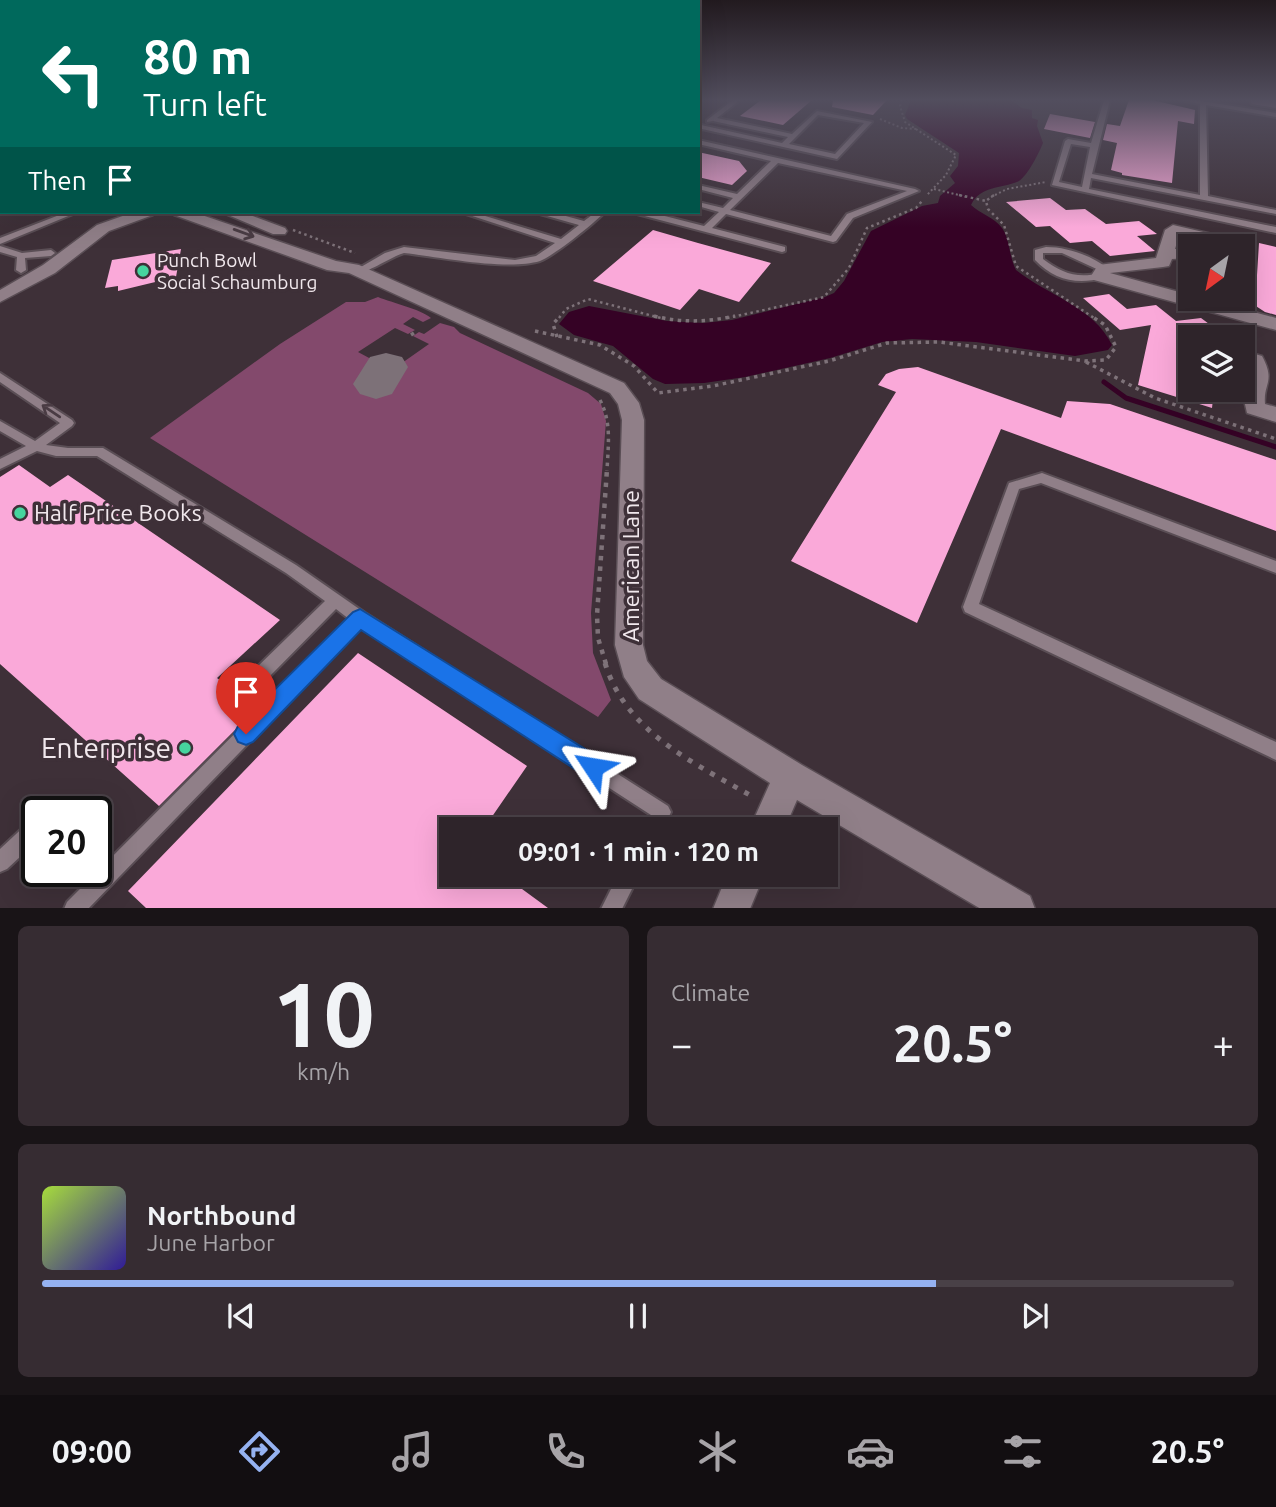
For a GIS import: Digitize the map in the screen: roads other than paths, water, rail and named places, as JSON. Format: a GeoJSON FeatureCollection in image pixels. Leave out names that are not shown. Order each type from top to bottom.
{"type":"FeatureCollection","features":[{"type":"Feature","properties":{"kind":"street"},"geometry":{"type":"LineString","coordinates":[[0,280],[21,263],[51,253],[112,214]]}},
{"type":"Feature","properties":{"kind":"street"},"geometry":{"type":"LineString","coordinates":[[0,297],[49,269],[103,228],[142,214]]}},
{"type":"Feature","properties":{"kind":"street","name":"American Lane"},"geometry":{"type":"LineString","coordinates":[[185,214],[333,266],[363,267]]}},
{"type":"Feature","properties":{"kind":"street","name":"American Lane"},"geometry":{"type":"LineString","coordinates":[[234,214],[363,267],[617,388],[628,402],[633,420],[629,645],[634,667],[650,690],[1007,906]]}},
{"type":"Feature","properties":{"kind":"street"},"geometry":{"type":"LineString","coordinates":[[1102,272],[1163,262],[1173,230],[1191,234]]}},
{"type":"Feature","properties":{"kind":"street"},"geometry":{"type":"LineString","coordinates":[[1165,256],[1178,254]]}},
{"type":"Feature","properties":{"kind":"street"},"geometry":{"type":"LineString","coordinates":[[1102,272],[1276,324]]}},
{"type":"Feature","properties":{"kind":"street"},"geometry":{"type":"LineString","coordinates":[[1255,360],[1276,358]]}},
{"type":"Feature","properties":{"kind":"street"},"geometry":{"type":"LineString","coordinates":[[1255,371],[1261,381],[1255,386]]}},
{"type":"Feature","properties":{"kind":"street"},"geometry":{"type":"LineString","coordinates":[[1252,402],[1255,408],[1276,415]]}},
{"type":"Feature","properties":{"kind":"street"},"geometry":{"type":"LineString","coordinates":[[771,817],[790,777]]}},
{"type":"Feature","properties":{"kind":"street"},"geometry":{"type":"LineString","coordinates":[[730,908],[740,887]]}},
{"type":"Feature","properties":{"kind":"lane"},"geometry":{"type":"LineString","coordinates":[[700,142],[915,191],[850,216],[833,239],[700,205]]}},
{"type":"Feature","properties":{"kind":"lane"},"geometry":{"type":"LineString","coordinates":[[766,142],[837,158],[851,142]]}},
{"type":"Feature","properties":{"kind":"lane"},"geometry":{"type":"LineString","coordinates":[[783,146],[787,142]]}},
{"type":"Feature","properties":{"kind":"lane"},"geometry":{"type":"LineString","coordinates":[[1068,142],[1055,183],[1276,230]]}},
{"type":"Feature","properties":{"kind":"lane"},"geometry":{"type":"LineString","coordinates":[[1075,142],[1094,146]]}},
{"type":"Feature","properties":{"kind":"lane"},"geometry":{"type":"LineString","coordinates":[[1084,190],[1095,142]]}},
{"type":"Feature","properties":{"kind":"lane"},"geometry":{"type":"LineString","coordinates":[[1203,142],[1204,198]]}},
{"type":"Feature","properties":{"kind":"lane"},"geometry":{"type":"LineString","coordinates":[[706,229],[776,160]]}},
{"type":"Feature","properties":{"kind":"lane"},"geometry":{"type":"LineString","coordinates":[[1087,175],[1276,212]]}},
{"type":"Feature","properties":{"kind":"lane"},"geometry":{"type":"LineString","coordinates":[[700,187],[739,197]]}},
{"type":"Feature","properties":{"kind":"lane"},"geometry":{"type":"LineString","coordinates":[[0,241],[69,214]]}},
{"type":"Feature","properties":{"kind":"lane"},"geometry":{"type":"LineString","coordinates":[[471,214],[562,242]]}},
{"type":"Feature","properties":{"kind":"lane"},"geometry":{"type":"LineString","coordinates":[[550,214],[585,224]]}},
{"type":"Feature","properties":{"kind":"lane"},"geometry":{"type":"LineString","coordinates":[[363,267],[404,250],[515,263],[539,258],[598,214]]}},
{"type":"Feature","properties":{"kind":"lane"},"geometry":{"type":"LineString","coordinates":[[648,214],[782,249]]}},
{"type":"Feature","properties":{"kind":"lane"},"geometry":{"type":"LineString","coordinates":[[1045,248],[1076,255],[1102,272],[1086,280],[1071,279],[1053,272],[1039,260],[1038,252],[1045,248]]}},
{"type":"Feature","properties":{"kind":"lane"},"geometry":{"type":"LineString","coordinates":[[0,249],[21,263]]}},
{"type":"Feature","properties":{"kind":"lane"},"geometry":{"type":"LineString","coordinates":[[0,464],[35,447],[68,423],[2,380]]}},
{"type":"Feature","properties":{"kind":"lane"},"geometry":{"type":"LineString","coordinates":[[0,425],[35,447],[62,454],[99,451],[291,569],[360,618],[663,811],[660,817]]}},
{"type":"Feature","properties":{"kind":"lane"},"geometry":{"type":"LineString","coordinates":[[1276,567],[1042,478],[1014,486],[970,607],[1276,751]]}},
{"type":"Feature","properties":{"kind":"lane"},"geometry":{"type":"LineString","coordinates":[[260,675],[335,601]]}},
{"type":"Feature","properties":{"kind":"lane"},"geometry":{"type":"LineString","coordinates":[[74,908],[360,618]]}},
{"type":"Feature","properties":{"kind":"lane"},"geometry":{"type":"LineString","coordinates":[[0,862],[21,843]]}},
{"type":"Feature","properties":{"kind":"lane"},"geometry":{"type":"LineString","coordinates":[[611,908],[622,887]]}},
{"type":"Feature","properties":{"kind":"waterway"},"geometry":{"type":"LineString","coordinates":[[1104,382],[1126,398],[1276,447]]}},
{"type":"Feature","properties":{"kind":"place","name":"Punch Bowl Social Schaumburg"},"geometry":{"type":"Point","coordinates":[143,271]}},
{"type":"Feature","properties":{"kind":"place","name":"Half Price Books"},"geometry":{"type":"Point","coordinates":[20,513]}},
{"type":"Feature","properties":{"kind":"place","name":"Enterprise"},"geometry":{"type":"Point","coordinates":[185,748]}}]}
